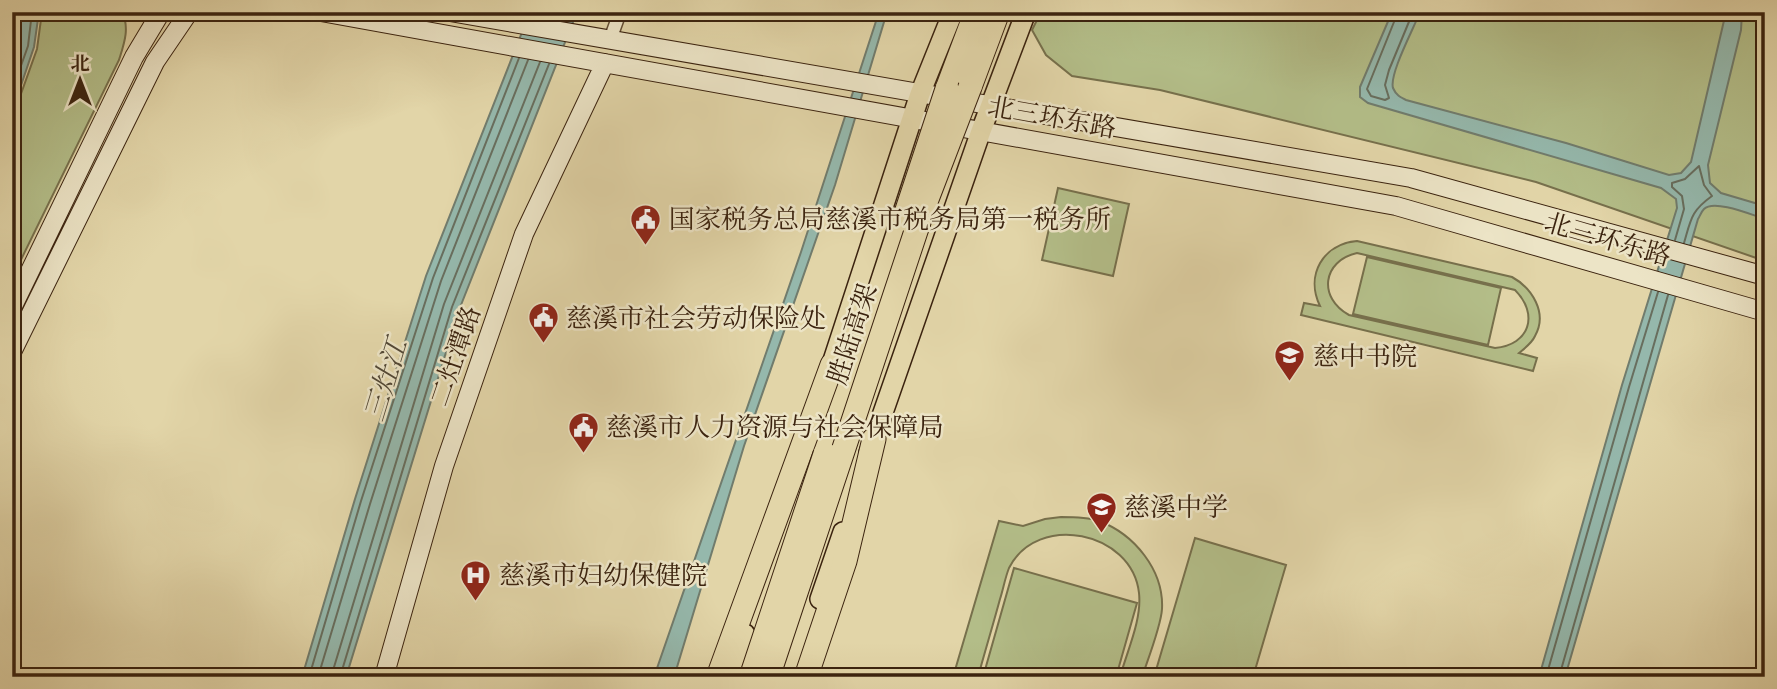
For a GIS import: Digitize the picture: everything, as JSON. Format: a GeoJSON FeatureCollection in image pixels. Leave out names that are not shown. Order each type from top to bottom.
{"type":"FeatureCollection","features":[{"type":"Feature","properties":{"kind":"highway","name":"胜陆高架"},"geometry":{"type":"LineString","coordinates":[[751,677],[947,89],[976,12]]}},
{"type":"Feature","properties":{"kind":"highway","name":"胜陆高架"},"geometry":{"type":"LineString","coordinates":[[768,677],[924,207],[998,12]]}},
{"type":"Feature","properties":{"kind":"highway"},"geometry":{"type":"LineString","coordinates":[[718,677],[832,365]]}},
{"type":"Feature","properties":{"kind":"highway"},"geometry":{"type":"LineString","coordinates":[[806,677],[845,561],[874,439]]}},
{"type":"Feature","properties":{"kind":"main road"},"geometry":{"type":"LineString","coordinates":[[12,308],[134,57],[161,12]]}},
{"type":"Feature","properties":{"kind":"main road"},"geometry":{"type":"LineString","coordinates":[[12,352],[155,62],[189,12]]}},
{"type":"Feature","properties":{"kind":"main road","name":"北三环东路"},"geometry":{"type":"LineString","coordinates":[[321,12],[1396,206],[1765,312]]}},
{"type":"Feature","properties":{"kind":"main road","name":"北三环东路"},"geometry":{"type":"LineString","coordinates":[[450,12],[1411,178],[1765,276]]}},
{"type":"Feature","properties":{"kind":"main road"},"geometry":{"type":"LineString","coordinates":[[794,677],[981,131],[1026,12]]}},
{"type":"Feature","properties":{"kind":"main road"},"geometry":{"type":"LineString","coordinates":[[731,677],[911,118],[951,15]]}},
{"type":"Feature","properties":{"kind":"main road","name":"二灶潭路"},"geometry":{"type":"LineString","coordinates":[[384,677],[444,466],[524,234],[605,64]]}},
{"type":"Feature","properties":{"kind":"street"},"geometry":{"type":"LineString","coordinates":[[610,40],[620,12]]}},
{"type":"Feature","properties":{"kind":"green space"},"geometry":{"type":"Polygon","coordinates":[[[42,12],[122,12],[126,24],[125,36],[119,60],[12,278],[12,119],[37,49],[42,12]]]}},
{"type":"Feature","properties":{"kind":"green space"},"geometry":{"type":"Polygon","coordinates":[[[1041,12],[1765,12],[1765,261],[1536,182],[1160,90],[1072,76],[1046,55],[1032,30],[1041,12]]]}},
{"type":"Feature","properties":{"kind":"green space"},"geometry":{"type":"Polygon","coordinates":[[[1058,188],[1129,204],[1113,276],[1042,260],[1058,188]]]}},
{"type":"Feature","properties":{"kind":"green space"},"geometry":{"type":"Polygon","coordinates":[[[1357,241],[1512,277],[1531,294],[1539,310],[1539,327],[1535,336],[1519,353],[1537,358],[1533,371],[1301,315],[1304,303],[1320,306],[1316,294],[1316,273],[1326,255],[1345,243],[1357,241]],[[1357,253],[1345,257],[1337,264],[1328,281],[1332,299],[1349,315],[1495,348],[1516,341],[1527,327],[1527,309],[1515,290],[1357,253]]]}},
{"type":"Feature","properties":{"kind":"green space"},"geometry":{"type":"Polygon","coordinates":[[[1367,257],[1501,288],[1488,345],[1353,314],[1367,257]]]}},
{"type":"Feature","properties":{"kind":"green space"},"geometry":{"type":"Polygon","coordinates":[[[1061,517],[1090,519],[1112,527],[1135,544],[1152,567],[1158,581],[1162,609],[1142,677],[1120,677],[1138,614],[1139,593],[1133,572],[1120,555],[1102,543],[1082,536],[1061,535],[1040,540],[1022,550],[1009,568],[978,677],[953,677],[999,521],[1023,526],[1061,517]]]}},
{"type":"Feature","properties":{"kind":"green space"},"geometry":{"type":"Polygon","coordinates":[[[1195,538],[1286,565],[1253,677],[1154,677],[1195,538]]]}},
{"type":"Feature","properties":{"kind":"green space"},"geometry":{"type":"Polygon","coordinates":[[[1014,568],[1137,603],[1116,677],[983,677],[1014,568]]]}},
{"type":"Feature","properties":{"kind":"water"},"geometry":{"type":"Polygon","coordinates":[[[12,12],[39,12],[34,47],[12,112],[12,12]]]}},
{"type":"Feature","properties":{"kind":"water"},"geometry":{"type":"Polygon","coordinates":[[[530,12],[577,12],[459,310],[346,677],[302,677],[426,276],[530,12]]]}},
{"type":"Feature","properties":{"kind":"water"},"geometry":{"type":"Polygon","coordinates":[[[879,12],[887,12],[835,185],[744,446],[674,677],[654,677],[801,252],[879,12]]]}},
{"type":"Feature","properties":{"kind":"water"},"geometry":{"type":"Polygon","coordinates":[[[1392,12],[1420,12],[1398,62],[1393,81],[1394,90],[1402,98],[1566,143],[1669,175],[1681,173],[1691,162],[1726,12],[1742,12],[1741,30],[1708,165],[1710,183],[1721,193],[1765,206],[1765,219],[1733,209],[1709,206],[1698,219],[1565,677],[1539,677],[1622,385],[1677,208],[1676,199],[1661,188],[1368,103],[1360,97],[1360,87],[1392,12]]]}},
{"type":"Feature","properties":{"kind":"place","name":"国家税务总局慈溪市税务局第一税务所"},"geometry":{"type":"Point","coordinates":[646,246]}},
{"type":"Feature","properties":{"kind":"place","name":"慈溪市社会劳动保险处"},"geometry":{"type":"Point","coordinates":[543,345]}},
{"type":"Feature","properties":{"kind":"place","name":"慈中书院"},"geometry":{"type":"Point","coordinates":[1290,383]}},
{"type":"Feature","properties":{"kind":"place","name":"慈溪市人力资源与社会保障局"},"geometry":{"type":"Point","coordinates":[583,454]}},
{"type":"Feature","properties":{"kind":"place","name":"慈溪中学"},"geometry":{"type":"Point","coordinates":[1101,534]}},
{"type":"Feature","properties":{"kind":"place","name":"慈溪市妇幼保健院"},"geometry":{"type":"Point","coordinates":[476,602]}},
{"type":"Feature","properties":{"kind":"water label","name":"三灶江"},"geometry":{"type":"Point","coordinates":[385,380]}}]}
